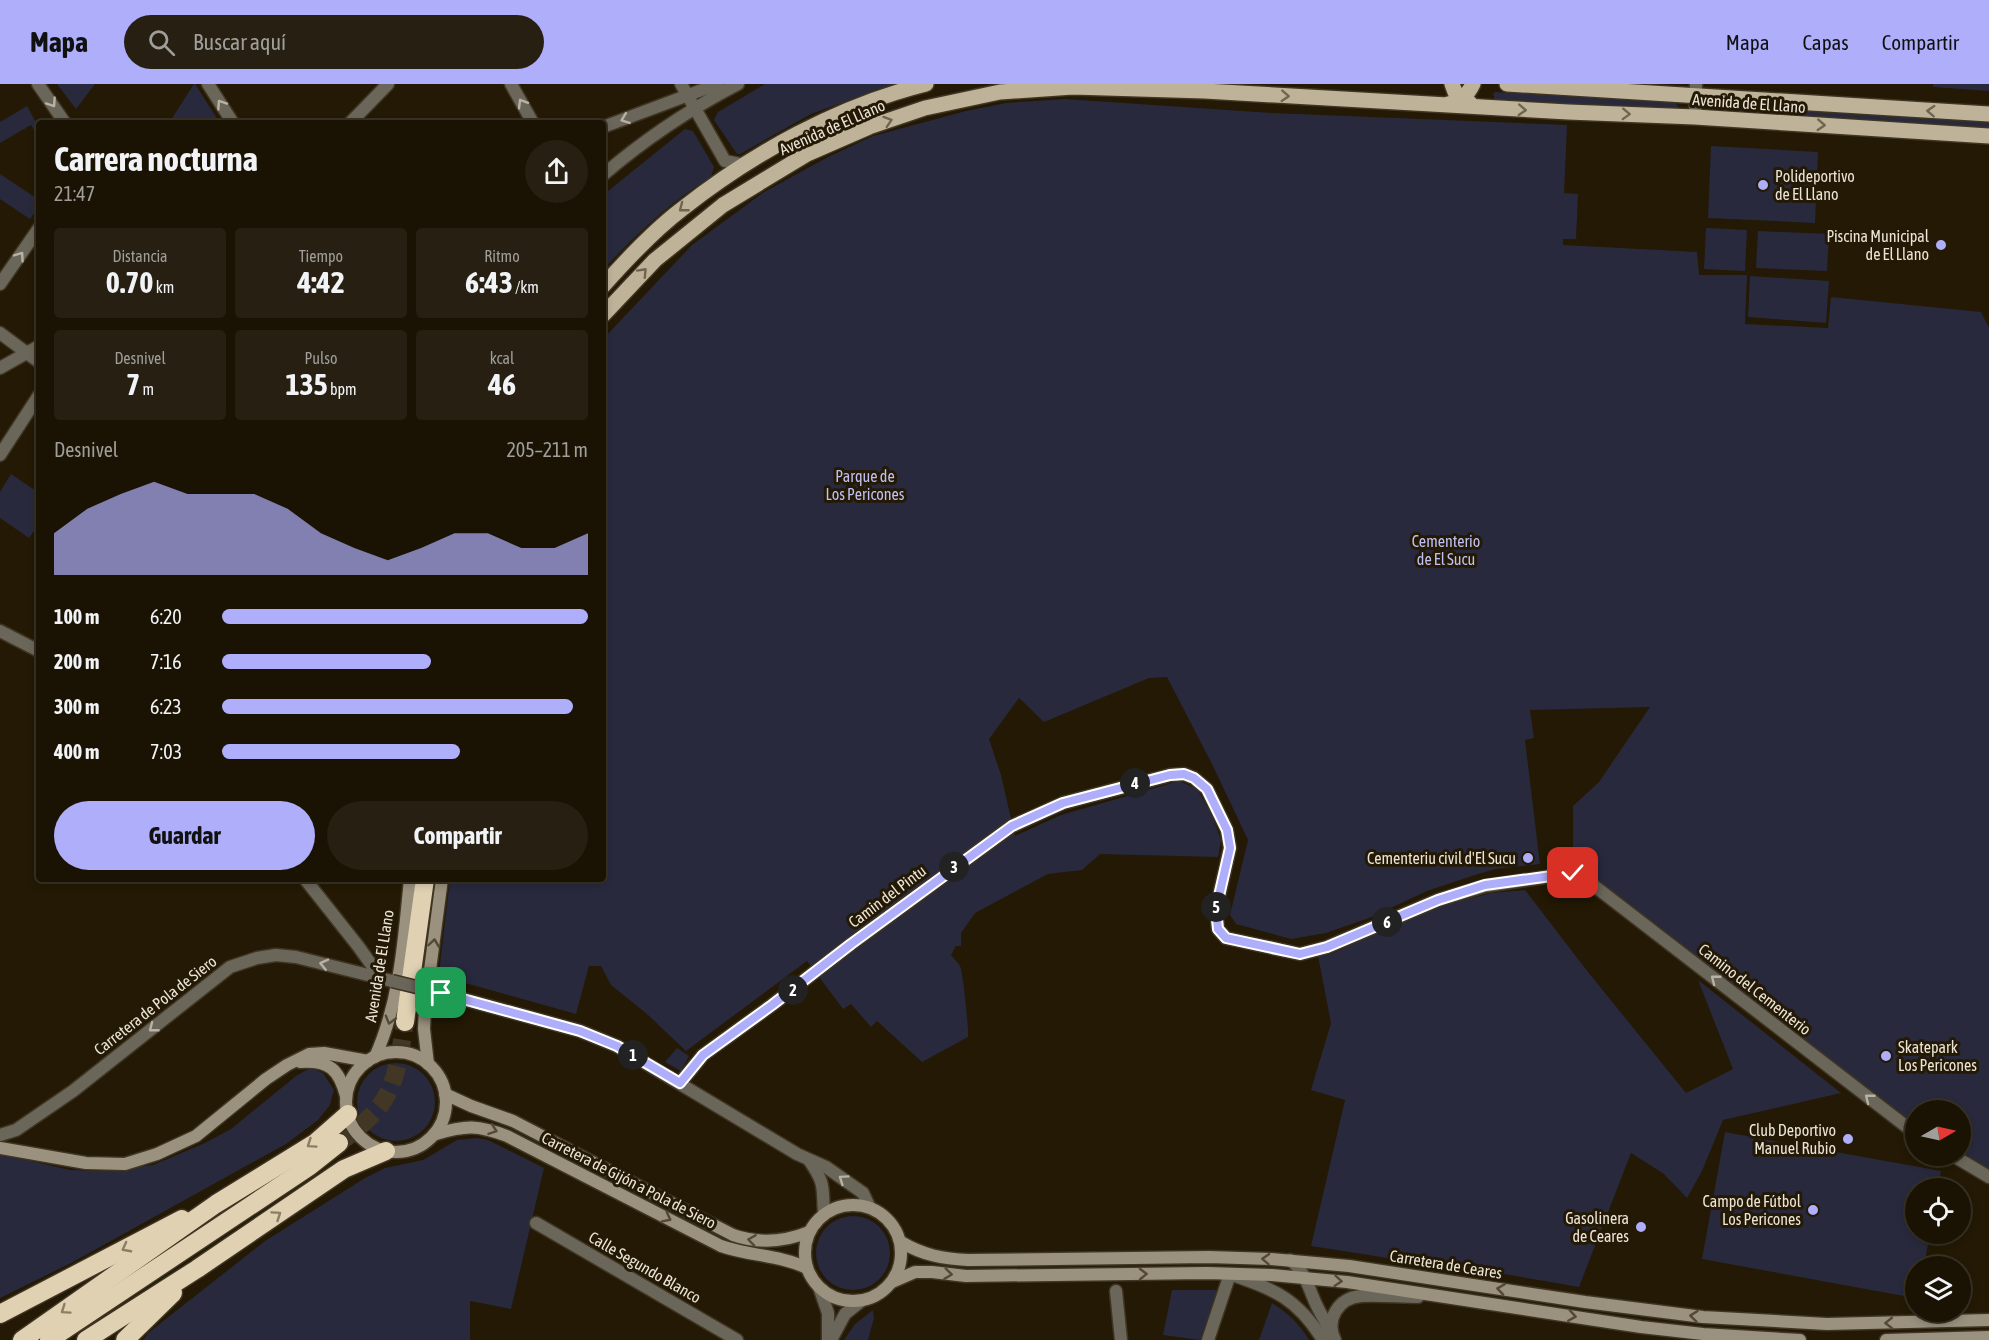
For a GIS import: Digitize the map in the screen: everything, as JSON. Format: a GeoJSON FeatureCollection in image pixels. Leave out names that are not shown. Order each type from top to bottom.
{"type":"FeatureCollection","features":[{"type":"Feature","properties":{"kind":"highway"},"geometry":{"type":"LineString","coordinates":[[405,1022],[425,882]]}},
{"type":"Feature","properties":{"kind":"highway"},"geometry":{"type":"LineString","coordinates":[[22,1340],[216,1204],[315,1143],[347,1107]]}},
{"type":"Feature","properties":{"kind":"highway"},"geometry":{"type":"LineString","coordinates":[[49,1340],[310,1166],[339,1143]]}},
{"type":"Feature","properties":{"kind":"highway"},"geometry":{"type":"LineString","coordinates":[[86,1340],[197,1269],[344,1169],[386,1151]]}},
{"type":"Feature","properties":{"kind":"highway"},"geometry":{"type":"LineString","coordinates":[[0,1314],[171,1223],[216,1204]]}},
{"type":"Feature","properties":{"kind":"highway"},"geometry":{"type":"LineString","coordinates":[[125,1340],[197,1269]]}},
{"type":"Feature","properties":{"kind":"main road","name":"Avenida de El Llano"},"geometry":{"type":"LineString","coordinates":[[606,283],[633,253],[728,167],[745,165],[801,132],[831,118],[902,90],[926,84]]}},
{"type":"Feature","properties":{"kind":"main road"},"geometry":{"type":"LineString","coordinates":[[1452,84],[1455,92],[1469,103],[1473,84]]}},
{"type":"Feature","properties":{"kind":"main road","name":"Avenida de El Llano"},"geometry":{"type":"LineString","coordinates":[[1507,84],[1696,90],[1989,114]]}},
{"type":"Feature","properties":{"kind":"main road","name":"Avenida de El Llano"},"geometry":{"type":"LineString","coordinates":[[606,312],[655,260],[741,192],[807,154],[869,127],[925,108],[1000,92],[1073,87],[1141,87],[1445,105],[1469,103],[1989,136]]}},
{"type":"Feature","properties":{"kind":"main road","name":"Avenida de El Llano"},"geometry":{"type":"LineString","coordinates":[[372,1059],[387,1030],[395,1000],[410,882]]}},
{"type":"Feature","properties":{"kind":"main road"},"geometry":{"type":"LineString","coordinates":[[428,1064],[424,1029],[425,1008],[442,882]]}},
{"type":"Feature","properties":{"kind":"main road"},"geometry":{"type":"LineString","coordinates":[[0,1148],[86,1163],[125,1164],[157,1154],[196,1136],[287,1065],[309,1054],[324,1053],[372,1059]]}},
{"type":"Feature","properties":{"kind":"main road"},"geometry":{"type":"LineString","coordinates":[[287,1065],[302,1061],[327,1064],[335,1070],[342,1080],[347,1107],[356,1131],[369,1144],[386,1151],[412,1150],[423,1145],[436,1134],[442,1124],[446,1109],[446,1094],[440,1077],[428,1064],[403,1053],[389,1053],[372,1059],[355,1074],[350,1084],[347,1107]]}},
{"type":"Feature","properties":{"kind":"main road","name":"Carretera de Gijón a Pola de Siero"},"geometry":{"type":"LineString","coordinates":[[446,1094],[513,1121],[734,1235],[746,1239],[773,1241],[809,1232]]}},
{"type":"Feature","properties":{"kind":"main road","name":"Carretera de Gijón a Pola de Siero"},"geometry":{"type":"LineString","coordinates":[[436,1134],[452,1129],[484,1127],[507,1136],[721,1246],[738,1252],[793,1261],[807,1268]]}},
{"type":"Feature","properties":{"kind":"main road"},"geometry":{"type":"LineString","coordinates":[[854,1204],[869,1206],[890,1220],[897,1230],[902,1256],[899,1270],[892,1282],[878,1294],[861,1301],[838,1299],[819,1287],[807,1268],[805,1256],[809,1232],[825,1214],[838,1206],[854,1204]]}},
{"type":"Feature","properties":{"kind":"main road","name":"Carretera de Ceares"},"geometry":{"type":"LineString","coordinates":[[901,1242],[927,1255],[944,1259],[1209,1257],[1290,1260],[1349,1266],[1585,1302],[1703,1317],[1827,1324],[1989,1320]]}},
{"type":"Feature","properties":{"kind":"main road","name":"Carretera de Ceares"},"geometry":{"type":"LineString","coordinates":[[892,1282],[915,1272],[966,1276],[1230,1274],[1307,1278],[1347,1282],[1690,1336],[1800,1340]]}},
{"type":"Feature","properties":{"kind":"main road"},"geometry":{"type":"LineString","coordinates":[[1886,1340],[1989,1336]]}},
{"type":"Feature","properties":{"kind":"street"},"geometry":{"type":"LineString","coordinates":[[38,84],[63,120]]}},
{"type":"Feature","properties":{"kind":"street"},"geometry":{"type":"LineString","coordinates":[[208,84],[231,120]]}},
{"type":"Feature","properties":{"kind":"street"},"geometry":{"type":"LineString","coordinates":[[353,120],[388,84]]}},
{"type":"Feature","properties":{"kind":"street"},"geometry":{"type":"LineString","coordinates":[[511,84],[531,120]]}},
{"type":"Feature","properties":{"kind":"street"},"geometry":{"type":"LineString","coordinates":[[606,127],[648,110],[683,90],[718,84]]}},
{"type":"Feature","properties":{"kind":"street"},"geometry":{"type":"LineString","coordinates":[[606,172],[627,154],[694,108],[738,84]]}},
{"type":"Feature","properties":{"kind":"street"},"geometry":{"type":"LineString","coordinates":[[683,90],[741,192]]}},
{"type":"Feature","properties":{"kind":"street"},"geometry":{"type":"LineString","coordinates":[[1695,117],[1696,90]]}},
{"type":"Feature","properties":{"kind":"street"},"geometry":{"type":"LineString","coordinates":[[648,110],[658,124],[654,135]]}},
{"type":"Feature","properties":{"kind":"street"},"geometry":{"type":"LineString","coordinates":[[0,284],[36,232]]}},
{"type":"Feature","properties":{"kind":"street"},"geometry":{"type":"LineString","coordinates":[[0,333],[36,360]]}},
{"type":"Feature","properties":{"kind":"street"},"geometry":{"type":"LineString","coordinates":[[0,368],[36,348]]}},
{"type":"Feature","properties":{"kind":"street"},"geometry":{"type":"LineString","coordinates":[[0,455],[36,400]]}},
{"type":"Feature","properties":{"kind":"street"},"geometry":{"type":"LineString","coordinates":[[0,631],[36,649]]}},
{"type":"Feature","properties":{"kind":"street","name":"Camin del Pintu"},"geometry":{"type":"LineString","coordinates":[[680,1083],[703,1055],[1012,826],[1063,803],[1170,775],[1184,774],[1194,778],[1207,789]]}},
{"type":"Feature","properties":{"kind":"street","name":"Camino del Cementerio"},"geometry":{"type":"LineString","coordinates":[[1207,789],[1227,830],[1230,848],[1216,909],[1218,929],[1226,938],[1300,954],[1327,947],[1438,900],[1485,885],[1573,873],[1584,878],[1905,1125]]}},
{"type":"Feature","properties":{"kind":"street"},"geometry":{"type":"LineString","coordinates":[[307,882],[387,979]]}},
{"type":"Feature","properties":{"kind":"street","name":"Carretera de Pola de Siero"},"geometry":{"type":"LineString","coordinates":[[0,1135],[16,1130],[73,1091],[230,967],[256,958],[276,955],[296,957],[448,995],[580,1031],[617,1046],[808,1161],[826,1167],[863,1193],[869,1206]]}},
{"type":"Feature","properties":{"kind":"street","name":"Carretera de Pola de Siero"},"geometry":{"type":"LineString","coordinates":[[808,1161],[820,1176],[824,1188],[825,1214]]}},
{"type":"Feature","properties":{"kind":"street"},"geometry":{"type":"LineString","coordinates":[[1970,1166],[1989,1177]]}},
{"type":"Feature","properties":{"kind":"street","name":"Calle Segundo Blanco"},"geometry":{"type":"LineString","coordinates":[[536,1223],[737,1340]]}},
{"type":"Feature","properties":{"kind":"street"},"geometry":{"type":"LineString","coordinates":[[1290,1260],[1300,1267],[1307,1278],[1330,1338]]}},
{"type":"Feature","properties":{"kind":"street"},"geometry":{"type":"LineString","coordinates":[[1208,1340],[1230,1274],[1285,1296],[1330,1338]]}},
{"type":"Feature","properties":{"kind":"street"},"geometry":{"type":"LineString","coordinates":[[819,1287],[828,1313],[830,1340]]}},
{"type":"Feature","properties":{"kind":"street"},"geometry":{"type":"LineString","coordinates":[[1116,1291],[1121,1340]]}},
{"type":"Feature","properties":{"kind":"street"},"geometry":{"type":"LineString","coordinates":[[1330,1338],[1330,1323],[1335,1311],[1342,1304],[1359,1296],[1446,1297]]}},
{"type":"Feature","properties":{"kind":"street"},"geometry":{"type":"LineString","coordinates":[[830,1340],[844,1314],[861,1301]]}},
{"type":"Feature","properties":{"kind":"green space"},"geometry":{"type":"Polygon","coordinates":[[[57,84],[95,84],[76,109],[57,84]]]}},
{"type":"Feature","properties":{"kind":"green space"},"geometry":{"type":"Polygon","coordinates":[[[195,84],[218,120],[171,120],[195,84]]]}},
{"type":"Feature","properties":{"kind":"green space"},"geometry":{"type":"Polygon","coordinates":[[[765,84],[894,84],[811,114],[737,154],[714,120],[718,112],[765,84]]]}},
{"type":"Feature","properties":{"kind":"green space"},"geometry":{"type":"Polygon","coordinates":[[[1933,84],[1989,84],[1989,91],[1933,87],[1933,84]]]}},
{"type":"Feature","properties":{"kind":"green space"},"geometry":{"type":"Polygon","coordinates":[[[1495,92],[1676,103],[1679,109],[1676,111],[1495,100],[1493,94],[1495,92]]]}},
{"type":"Feature","properties":{"kind":"green space","name":"Parque de Los Pericones"},"geometry":{"type":"Polygon","coordinates":[[[1065,99],[1273,113],[1567,125],[1564,193],[1578,194],[1576,239],[1563,239],[1563,245],[1697,252],[1699,275],[1747,275],[1745,324],[1828,328],[1831,297],[1981,312],[1989,328],[1989,1170],[1971,1160],[1971,1100],[1905,1100],[1905,1121],[1585,873],[1573,855],[1573,806],[1599,782],[1650,707],[1530,710],[1534,738],[1525,740],[1540,864],[1495,869],[1427,891],[1369,918],[1326,933],[1291,939],[1236,924],[1230,915],[1248,840],[1167,677],[1149,678],[1044,722],[1019,698],[989,739],[1001,775],[1015,836],[1061,815],[1179,781],[1197,789],[1212,815],[1221,840],[1218,857],[1100,854],[1082,870],[1048,874],[975,913],[961,933],[961,946],[956,946],[951,955],[961,970],[968,1037],[922,1062],[877,1021],[871,1027],[851,1004],[843,1009],[807,961],[686,1051],[647,1014],[611,985],[601,966],[589,966],[576,1014],[447,978],[439,973],[450,882],[606,882],[606,336],[692,245],[764,192],[828,157],[873,136],[966,111],[1006,103],[1065,99]]]}},
{"type":"Feature","properties":{"kind":"green space"},"geometry":{"type":"Polygon","coordinates":[[[27,106],[36,122],[36,129],[34,130],[31,125],[0,143],[0,122],[27,106]]]}},
{"type":"Feature","properties":{"kind":"green space"},"geometry":{"type":"Polygon","coordinates":[[[1713,106],[1989,122],[1989,128],[1712,112],[1709,110],[1713,106]]]}},
{"type":"Feature","properties":{"kind":"green space"},"geometry":{"type":"Polygon","coordinates":[[[685,129],[693,131],[714,167],[711,177],[654,219],[606,267],[606,193],[685,129]]]}},
{"type":"Feature","properties":{"kind":"green space","name":"Polideportivo de El Llano"},"geometry":{"type":"Polygon","coordinates":[[[1711,146],[1818,152],[1815,223],[1708,218],[1711,146]]]}},
{"type":"Feature","properties":{"kind":"green space"},"geometry":{"type":"Polygon","coordinates":[[[0,174],[36,198],[36,210],[30,219],[0,199],[0,174]]]}},
{"type":"Feature","properties":{"kind":"green space","name":"Polideportivo de El Llano"},"geometry":{"type":"Polygon","coordinates":[[[1706,228],[1747,230],[1745,271],[1704,269],[1706,228]]]}},
{"type":"Feature","properties":{"kind":"green space","name":"Polideportivo de El Llano"},"geometry":{"type":"Polygon","coordinates":[[[1758,231],[1829,234],[1827,271],[1756,268],[1758,231]]]}},
{"type":"Feature","properties":{"kind":"green space"},"geometry":{"type":"Polygon","coordinates":[[[1750,276],[1829,281],[1826,323],[1748,317],[1750,276]]]}},
{"type":"Feature","properties":{"kind":"green space"},"geometry":{"type":"Polygon","coordinates":[[[11,474],[36,491],[36,528],[29,538],[0,518],[0,492],[11,474]]]}},
{"type":"Feature","properties":{"kind":"green space"},"geometry":{"type":"Polygon","coordinates":[[[1525,890],[1686,1093],[1733,1069],[1698,980],[1841,1093],[1723,1120],[1702,1171],[1687,1198],[1664,1174],[1631,1153],[1579,1287],[1389,1254],[1388,1258],[1311,1246],[1345,1100],[1311,1090],[1331,1023],[1318,956],[1331,954],[1430,909],[1491,893],[1525,890]]]}},
{"type":"Feature","properties":{"kind":"green space"},"geometry":{"type":"Polygon","coordinates":[[[677,1048],[689,1056],[681,1071],[665,1062],[677,1048]]]}},
{"type":"Feature","properties":{"kind":"green space"},"geometry":{"type":"Polygon","coordinates":[[[388,1063],[404,1063],[418,1069],[429,1080],[435,1094],[435,1110],[429,1124],[418,1135],[404,1141],[388,1141],[374,1135],[363,1124],[357,1110],[357,1094],[363,1080],[374,1069],[388,1063]]]}},
{"type":"Feature","properties":{"kind":"green space"},"geometry":{"type":"Polygon","coordinates":[[[310,1068],[323,1073],[334,1090],[330,1105],[318,1120],[286,1144],[71,1263],[0,1298],[0,1154],[70,1170],[102,1171],[153,1165],[205,1143],[231,1129],[296,1076],[310,1068]]]}},
{"type":"Feature","properties":{"kind":"green space","name":"Campo de Fútbol Los Pericones"},"geometry":{"type":"Polygon","coordinates":[[[1725,1132],[1941,1171],[1940,1178],[1905,1178],[1905,1244],[1928,1244],[1926,1256],[1905,1256],[1905,1296],[1702,1259],[1725,1132]]]}},
{"type":"Feature","properties":{"kind":"green space"},"geometry":{"type":"Polygon","coordinates":[[[477,1138],[488,1140],[544,1168],[511,1309],[470,1301],[470,1340],[143,1340],[148,1333],[265,1241],[365,1178],[385,1168],[423,1160],[457,1140],[477,1138]]]}},
{"type":"Feature","properties":{"kind":"green space"},"geometry":{"type":"Polygon","coordinates":[[[853,1216],[867,1219],[879,1227],[887,1239],[890,1253],[887,1267],[879,1279],[867,1287],[853,1290],[839,1287],[827,1279],[819,1267],[816,1253],[819,1239],[827,1227],[839,1219],[853,1216]]]}},
{"type":"Feature","properties":{"kind":"green space"},"geometry":{"type":"Polygon","coordinates":[[[1172,1290],[1218,1290],[1200,1340],[1163,1335],[1172,1290]]]}},
{"type":"Feature","properties":{"kind":"green space"},"geometry":{"type":"Polygon","coordinates":[[[1272,1303],[1293,1319],[1309,1340],[1259,1340],[1272,1303]]]}},
{"type":"Feature","properties":{"kind":"green space"},"geometry":{"type":"Polygon","coordinates":[[[873,1310],[874,1318],[868,1340],[844,1340],[855,1324],[873,1310]]]}},
{"type":"Feature","properties":{"kind":"tunnel"},"geometry":{"type":"LineString","coordinates":[[339,1143],[361,1126],[386,1097],[397,1066],[405,1022]]}},
{"type":"Feature","properties":{"kind":"place","name":"Polideportivo de El Llano"},"geometry":{"type":"Point","coordinates":[1763,185]}},
{"type":"Feature","properties":{"kind":"place","name":"Piscina Municipal de El Llano"},"geometry":{"type":"Point","coordinates":[1941,245]}},
{"type":"Feature","properties":{"kind":"place","name":"Cementeriu civil d'El Sucu"},"geometry":{"type":"Point","coordinates":[1528,858]}},
{"type":"Feature","properties":{"kind":"place","name":"Skatepark Los Pericones"},"geometry":{"type":"Point","coordinates":[1886,1056]}},
{"type":"Feature","properties":{"kind":"place","name":"Club Deportivo Manuel Rubio"},"geometry":{"type":"Point","coordinates":[1848,1139]}},
{"type":"Feature","properties":{"kind":"place","name":"Campo de Fútbol Los Pericones"},"geometry":{"type":"Point","coordinates":[1813,1210]}},
{"type":"Feature","properties":{"kind":"place","name":"Gasolinera de Ceares"},"geometry":{"type":"Point","coordinates":[1641,1227]}},
{"type":"Feature","properties":{"kind":"route"},"geometry":{"type":"LineString","coordinates":[[441,993],[580,1031],[617,1046],[680,1083],[703,1055],[1012,826],[1063,803],[1170,775],[1184,774],[1194,778],[1207,789],[1227,830],[1230,848],[1216,909],[1218,929],[1226,938],[1300,954],[1327,947],[1438,900],[1485,885],[1573,873]]}},
{"type":"Feature","properties":{"kind":"park label","name":"Cementerio de El Sucu"},"geometry":{"type":"Point","coordinates":[1446,550]}}]}
